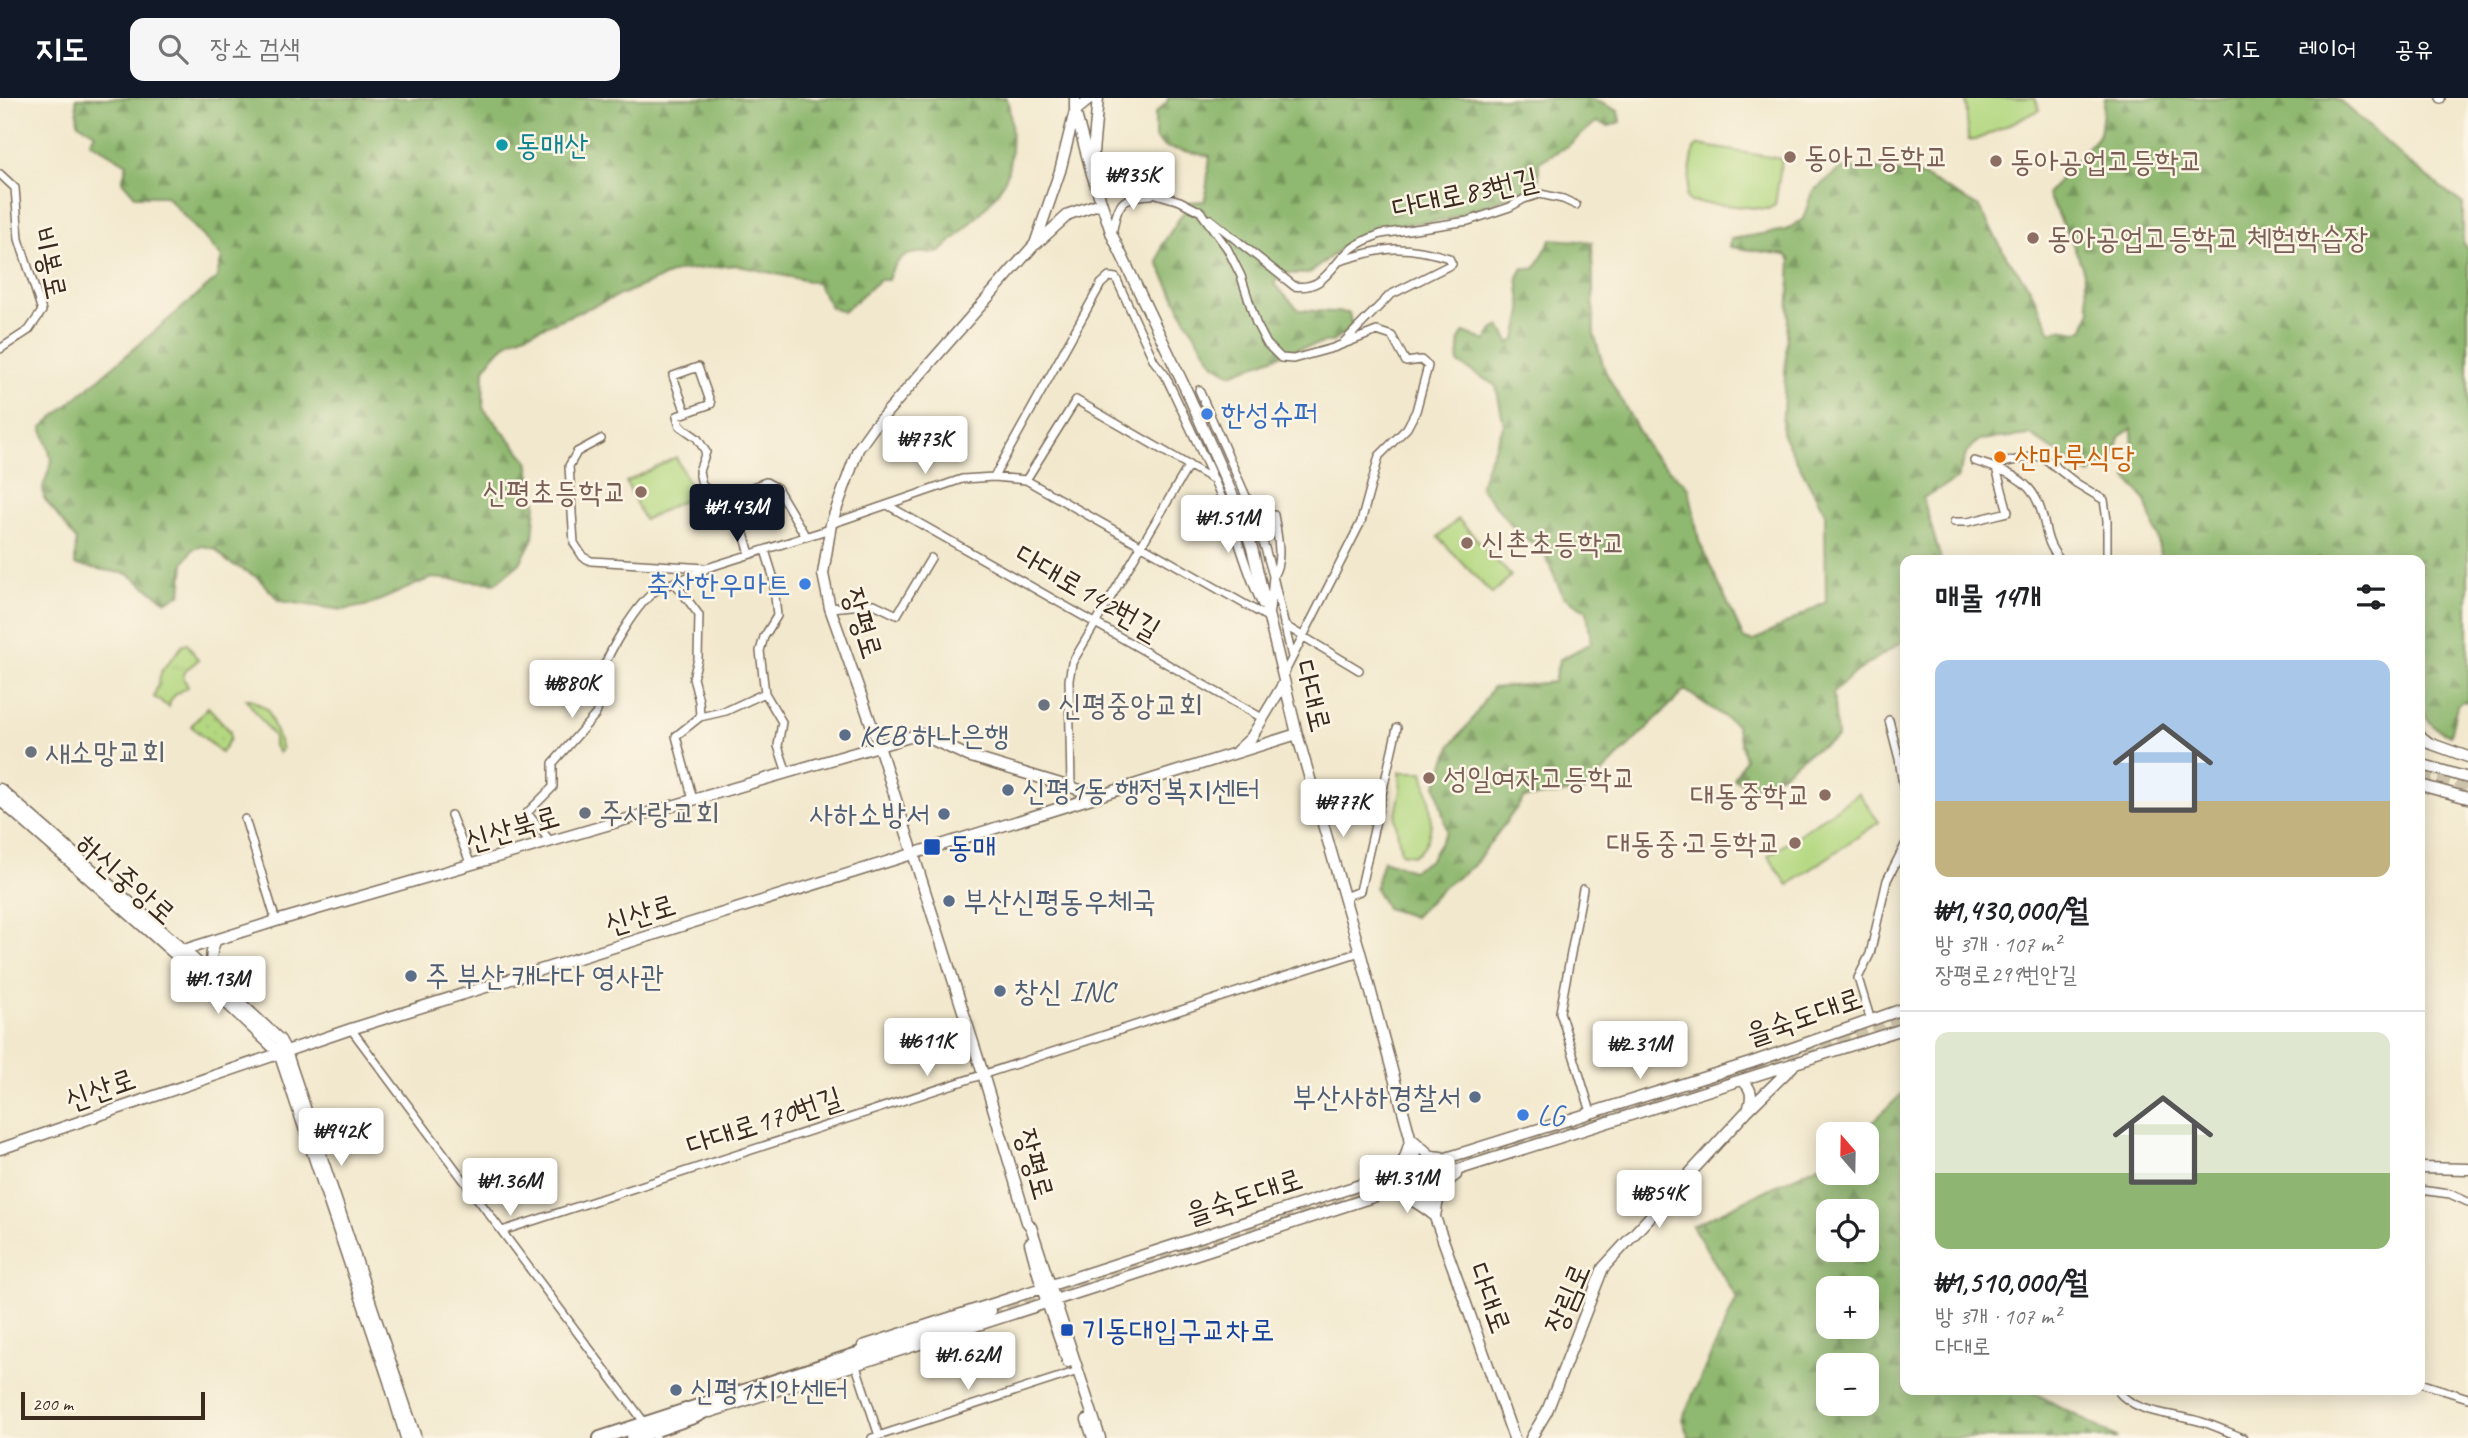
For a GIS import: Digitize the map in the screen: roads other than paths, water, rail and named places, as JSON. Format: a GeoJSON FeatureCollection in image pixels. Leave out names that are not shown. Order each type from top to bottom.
{"type":"FeatureCollection","features":[{"type":"Feature","properties":{"kind":"highway"},"geometry":{"type":"LineString","coordinates":[[695,1411],[990,1314]]}},
{"type":"Feature","properties":{"kind":"highway","name":"을숙도대로"},"geometry":{"type":"LineString","coordinates":[[633,1438],[695,1411]]}},
{"type":"Feature","properties":{"kind":"highway","name":"을숙도대로"},"geometry":{"type":"LineString","coordinates":[[600,1438],[651,1431]]}},
{"type":"Feature","properties":{"kind":"main road","name":"다대로"},"geometry":{"type":"LineString","coordinates":[[1075,98],[1075,111],[1092,174],[1112,235],[1189,396],[1242,517],[1297,734],[1360,951],[1422,1181],[1514,1438]]}},
{"type":"Feature","properties":{"kind":"main road"},"geometry":{"type":"LineString","coordinates":[[1075,111],[1091,98]]}},
{"type":"Feature","properties":{"kind":"main road"},"geometry":{"type":"LineString","coordinates":[[1092,174],[1098,98]]}},
{"type":"Feature","properties":{"kind":"main road","name":"장평로"},"geometry":{"type":"LineString","coordinates":[[1075,111],[1060,171],[1035,244],[873,428],[858,449],[831,526],[823,574],[830,608],[879,746],[1027,1222],[1031,1227],[1051,1303],[1100,1438]]}},
{"type":"Feature","properties":{"kind":"main road"},"geometry":{"type":"LineString","coordinates":[[1035,244],[1069,214],[1101,203]]}},
{"type":"Feature","properties":{"kind":"main road"},"geometry":{"type":"LineString","coordinates":[[1233,754],[1251,738],[1264,719],[1284,679]]}},
{"type":"Feature","properties":{"kind":"main road","name":"신산북로"},"geometry":{"type":"LineString","coordinates":[[181,953],[276,921],[925,734],[968,756],[1100,796]]}},
{"type":"Feature","properties":{"kind":"main road","name":"신산로"},"geometry":{"type":"LineString","coordinates":[[0,1149],[351,1029],[1297,734]]}},
{"type":"Feature","properties":{"kind":"main road"},"geometry":{"type":"LineString","coordinates":[[2425,740],[2468,757]]}},
{"type":"Feature","properties":{"kind":"main road"},"geometry":{"type":"LineString","coordinates":[[2425,765],[2468,778]]}},
{"type":"Feature","properties":{"kind":"main road"},"geometry":{"type":"LineString","coordinates":[[2425,786],[2468,798]]}},
{"type":"Feature","properties":{"kind":"main road"},"geometry":{"type":"LineString","coordinates":[[0,789],[181,953],[215,979],[273,1031],[283,1052],[407,1424],[416,1438]]}},
{"type":"Feature","properties":{"kind":"main road","name":"하신중앙로"},"geometry":{"type":"LineString","coordinates":[[0,800],[181,953],[283,1052]]}},
{"type":"Feature","properties":{"kind":"main road"},"geometry":{"type":"LineString","coordinates":[[215,979],[211,962],[216,940]]}},
{"type":"Feature","properties":{"kind":"main road","name":"을숙도대로"},"geometry":{"type":"LineString","coordinates":[[695,1411],[728,1391],[1046,1286],[1817,1041],[1900,1010]]}},
{"type":"Feature","properties":{"kind":"main road","name":"을숙도대로"},"geometry":{"type":"LineString","coordinates":[[695,1411],[856,1366],[1462,1168],[1900,1030]]}},
{"type":"Feature","properties":{"kind":"main road","name":"장림로"},"geometry":{"type":"LineString","coordinates":[[1531,1438],[1547,1411],[1603,1268],[1747,1111],[1817,1041]]}},
{"type":"Feature","properties":{"kind":"main road"},"geometry":{"type":"LineString","coordinates":[[1741,1080],[1749,1086],[1752,1098],[1747,1111]]}},
{"type":"Feature","properties":{"kind":"main road"},"geometry":{"type":"LineString","coordinates":[[1393,1175],[1405,1158],[1411,1138],[1430,1156],[1447,1158]]}},
{"type":"Feature","properties":{"kind":"main road"},"geometry":{"type":"LineString","coordinates":[[1390,1192],[1420,1204],[1435,1216],[1440,1190],[1462,1168]]}},
{"type":"Feature","properties":{"kind":"main road"},"geometry":{"type":"LineString","coordinates":[[2425,1168],[2468,1169]]}},
{"type":"Feature","properties":{"kind":"main road","name":"장평로"},"geometry":{"type":"LineString","coordinates":[[1075,1372],[1093,1438]]}},
{"type":"Feature","properties":{"kind":"main road"},"geometry":{"type":"LineString","coordinates":[[404,1438],[407,1424]]}},
{"type":"Feature","properties":{"kind":"main road"},"geometry":{"type":"LineString","coordinates":[[407,1424],[416,1427],[422,1438]]}},
{"type":"Feature","properties":{"kind":"street","name":"다대로83번길"},"geometry":{"type":"LineString","coordinates":[[1093,153],[1101,169],[1112,181],[1180,201],[1199,210],[1245,244],[1294,286],[1305,288],[1317,284],[1350,250],[1381,234],[1468,220],[1541,194],[1576,205]]}},
{"type":"Feature","properties":{"kind":"street","name":"비봉로"},"geometry":{"type":"LineString","coordinates":[[0,174],[15,188],[19,239],[42,311],[29,330],[0,349]]}},
{"type":"Feature","properties":{"kind":"street"},"geometry":{"type":"LineString","coordinates":[[1112,235],[1117,208],[1125,200],[1135,195],[1159,195]]}},
{"type":"Feature","properties":{"kind":"street"},"geometry":{"type":"LineString","coordinates":[[1199,210],[1227,248],[1241,276],[1256,323],[1267,344],[1281,358],[1293,359],[1342,345],[1371,332],[1384,331],[1392,336],[1406,362],[1426,362],[1428,366],[1416,411],[1407,428],[1379,456],[1361,522],[1292,657],[1284,679]]}},
{"type":"Feature","properties":{"kind":"street"},"geometry":{"type":"LineString","coordinates":[[1339,261],[1375,250],[1394,248],[1432,253],[1449,258],[1452,264],[1390,295],[1342,345]]}},
{"type":"Feature","properties":{"kind":"street"},"geometry":{"type":"LineString","coordinates":[[994,477],[1101,284],[1109,277],[1116,278],[1154,361],[1165,375],[1215,481],[1241,547],[1250,579],[1269,618]]}},
{"type":"Feature","properties":{"kind":"street"},"geometry":{"type":"LineString","coordinates":[[686,413],[673,376],[698,367],[711,404],[686,413],[677,416],[680,426],[697,438],[706,452],[699,471],[702,485],[739,517],[750,554]]}},
{"type":"Feature","properties":{"kind":"street"},"geometry":{"type":"LineString","coordinates":[[1199,390],[1249,503],[1273,576],[1292,657]]}},
{"type":"Feature","properties":{"kind":"street"},"geometry":{"type":"LineString","coordinates":[[1026,480],[1076,400],[1215,481]]}},
{"type":"Feature","properties":{"kind":"street"},"geometry":{"type":"LineString","coordinates":[[601,439],[577,452],[569,467],[574,543],[577,552],[591,561],[707,568]]}},
{"type":"Feature","properties":{"kind":"street"},"geometry":{"type":"LineString","coordinates":[[1996,468],[2002,463],[2036,456],[2044,458],[2076,483],[2104,500],[2107,555]]}},
{"type":"Feature","properties":{"kind":"street"},"geometry":{"type":"LineString","coordinates":[[1974,461],[2020,480],[2039,503],[2050,547],[2056,555]]}},
{"type":"Feature","properties":{"kind":"street"},"geometry":{"type":"LineString","coordinates":[[1071,786],[1069,671],[1189,465]]}},
{"type":"Feature","properties":{"kind":"street"},"geometry":{"type":"LineString","coordinates":[[1954,522],[1968,522],[2008,512],[1996,468]]}},
{"type":"Feature","properties":{"kind":"street"},"geometry":{"type":"LineString","coordinates":[[551,842],[527,813],[553,787],[553,763],[596,714],[600,705],[601,676],[609,659],[632,613],[655,591],[707,568],[806,537],[944,484],[962,479],[994,477],[1026,480],[1269,618]]}},
{"type":"Feature","properties":{"kind":"street"},"geometry":{"type":"LineString","coordinates":[[719,499],[766,482],[777,488],[806,537]]}},
{"type":"Feature","properties":{"kind":"street","name":"다대로142번길"},"geometry":{"type":"LineString","coordinates":[[889,506],[1264,719]]}},
{"type":"Feature","properties":{"kind":"street"},"geometry":{"type":"LineString","coordinates":[[1269,618],[1273,576],[1278,569],[1274,515]]}},
{"type":"Feature","properties":{"kind":"street"},"geometry":{"type":"LineString","coordinates":[[765,550],[773,576],[777,616],[764,637],[760,650],[765,693],[782,722],[778,746],[787,774]]}},
{"type":"Feature","properties":{"kind":"street"},"geometry":{"type":"LineString","coordinates":[[830,608],[874,604],[897,615],[930,558]]}},
{"type":"Feature","properties":{"kind":"street"},"geometry":{"type":"LineString","coordinates":[[675,583],[699,615],[698,659],[693,678],[700,717]]}},
{"type":"Feature","properties":{"kind":"street"},"geometry":{"type":"LineString","coordinates":[[1284,625],[1359,670]]}},
{"type":"Feature","properties":{"kind":"street"},"geometry":{"type":"LineString","coordinates":[[694,800],[676,736],[700,717],[726,711],[765,693]]}},
{"type":"Feature","properties":{"kind":"street"},"geometry":{"type":"LineString","coordinates":[[1889,720],[1900,766]]}},
{"type":"Feature","properties":{"kind":"street"},"geometry":{"type":"LineString","coordinates":[[1343,897],[1360,891],[1397,728]]}},
{"type":"Feature","properties":{"kind":"street"},"geometry":{"type":"LineString","coordinates":[[451,815],[471,865]]}},
{"type":"Feature","properties":{"kind":"street"},"geometry":{"type":"LineString","coordinates":[[245,819],[276,921]]}},
{"type":"Feature","properties":{"kind":"street"},"geometry":{"type":"LineString","coordinates":[[1871,1021],[1858,978],[1870,954],[1887,880],[1900,855]]}},
{"type":"Feature","properties":{"kind":"street"},"geometry":{"type":"LineString","coordinates":[[1583,889],[1560,1012],[1591,1112]]}},
{"type":"Feature","properties":{"kind":"street","name":"다대로170번길"},"geometry":{"type":"LineString","coordinates":[[502,1231],[1360,951]]}},
{"type":"Feature","properties":{"kind":"street"},"geometry":{"type":"LineString","coordinates":[[351,1029],[651,1431]]}},
{"type":"Feature","properties":{"kind":"street"},"geometry":{"type":"LineString","coordinates":[[2425,1191],[2450,1194],[2468,1202]]}},
{"type":"Feature","properties":{"kind":"street"},"geometry":{"type":"LineString","coordinates":[[856,1366],[876,1437],[1075,1372]]}},
{"type":"Feature","properties":{"kind":"street"},"geometry":{"type":"LineString","coordinates":[[2425,1385],[2468,1398]]}},
{"type":"Feature","properties":{"kind":"street"},"geometry":{"type":"LineString","coordinates":[[2121,1395],[2138,1406],[2202,1421],[2243,1438]]}},
{"type":"Feature","properties":{"kind":"tunnel"},"geometry":{"type":"LineString","coordinates":[[2425,778],[2468,791]]}},
{"type":"Feature","properties":{"kind":"tunnel"},"geometry":{"type":"LineString","coordinates":[[1803,1049],[1900,1017]]}},
{"type":"Feature","properties":{"kind":"tunnel"},"geometry":{"type":"LineString","coordinates":[[1377,1190],[1813,1051]]}},
{"type":"Feature","properties":{"kind":"tunnel"},"geometry":{"type":"LineString","coordinates":[[989,1311],[1382,1183]]}},
{"type":"Feature","properties":{"kind":"place","name":"동매산"},"geometry":{"type":"Point","coordinates":[502,145]}},
{"type":"Feature","properties":{"kind":"place","name":"동아고등학교"},"geometry":{"type":"Point","coordinates":[1790,157]}},
{"type":"Feature","properties":{"kind":"place","name":"동아공업고등학교"},"geometry":{"type":"Point","coordinates":[1996,161]}},
{"type":"Feature","properties":{"kind":"place","name":"동아공업고등학교 체험학습장"},"geometry":{"type":"Point","coordinates":[2033,238]}},
{"type":"Feature","properties":{"kind":"place","name":"한성슈퍼"},"geometry":{"type":"Point","coordinates":[1207,414]}},
{"type":"Feature","properties":{"kind":"place","name":"산마루식당"},"geometry":{"type":"Point","coordinates":[2000,457]}},
{"type":"Feature","properties":{"kind":"place","name":"신평초등학교"},"geometry":{"type":"Point","coordinates":[641,492]}},
{"type":"Feature","properties":{"kind":"place","name":"신촌초등학교"},"geometry":{"type":"Point","coordinates":[1467,543]}},
{"type":"Feature","properties":{"kind":"place","name":"축산한우마트"},"geometry":{"type":"Point","coordinates":[805,584]}},
{"type":"Feature","properties":{"kind":"place","name":"신평중앙교회"},"geometry":{"type":"Point","coordinates":[1044,705]}},
{"type":"Feature","properties":{"kind":"place","name":"KEB 하나은행"},"geometry":{"type":"Point","coordinates":[845,735]}},
{"type":"Feature","properties":{"kind":"place","name":"새소망교회"},"geometry":{"type":"Point","coordinates":[31,752]}},
{"type":"Feature","properties":{"kind":"place","name":"성일여자고등학교"},"geometry":{"type":"Point","coordinates":[1429,778]}},
{"type":"Feature","properties":{"kind":"place","name":"신평1동 행정복지센터"},"geometry":{"type":"Point","coordinates":[1008,790]}},
{"type":"Feature","properties":{"kind":"place","name":"대동중학교"},"geometry":{"type":"Point","coordinates":[1825,795]}},
{"type":"Feature","properties":{"kind":"place","name":"주사랑교회"},"geometry":{"type":"Point","coordinates":[585,813]}},
{"type":"Feature","properties":{"kind":"place","name":"사하소방서"},"geometry":{"type":"Point","coordinates":[944,814]}},
{"type":"Feature","properties":{"kind":"place","name":"대동중•고등학교"},"geometry":{"type":"Point","coordinates":[1795,843]}},
{"type":"Feature","properties":{"kind":"place","name":"동매"},"geometry":{"type":"Point","coordinates":[932,847]}},
{"type":"Feature","properties":{"kind":"place","name":"부산신평동우체국"},"geometry":{"type":"Point","coordinates":[949,901]}},
{"type":"Feature","properties":{"kind":"place","name":"주 부산 캐나다 영사관"},"geometry":{"type":"Point","coordinates":[411,976]}},
{"type":"Feature","properties":{"kind":"place","name":"창신 INC"},"geometry":{"type":"Point","coordinates":[1000,991]}},
{"type":"Feature","properties":{"kind":"place","name":"부산사하경찰서"},"geometry":{"type":"Point","coordinates":[1475,1097]}},
{"type":"Feature","properties":{"kind":"place","name":"LG"},"geometry":{"type":"Point","coordinates":[1523,1115]}},
{"type":"Feature","properties":{"kind":"place","name":"기동대입구교차로"},"geometry":{"type":"Point","coordinates":[1067,1330]}},
{"type":"Feature","properties":{"kind":"place","name":"신평1치안센터"},"geometry":{"type":"Point","coordinates":[676,1390]}}]}
